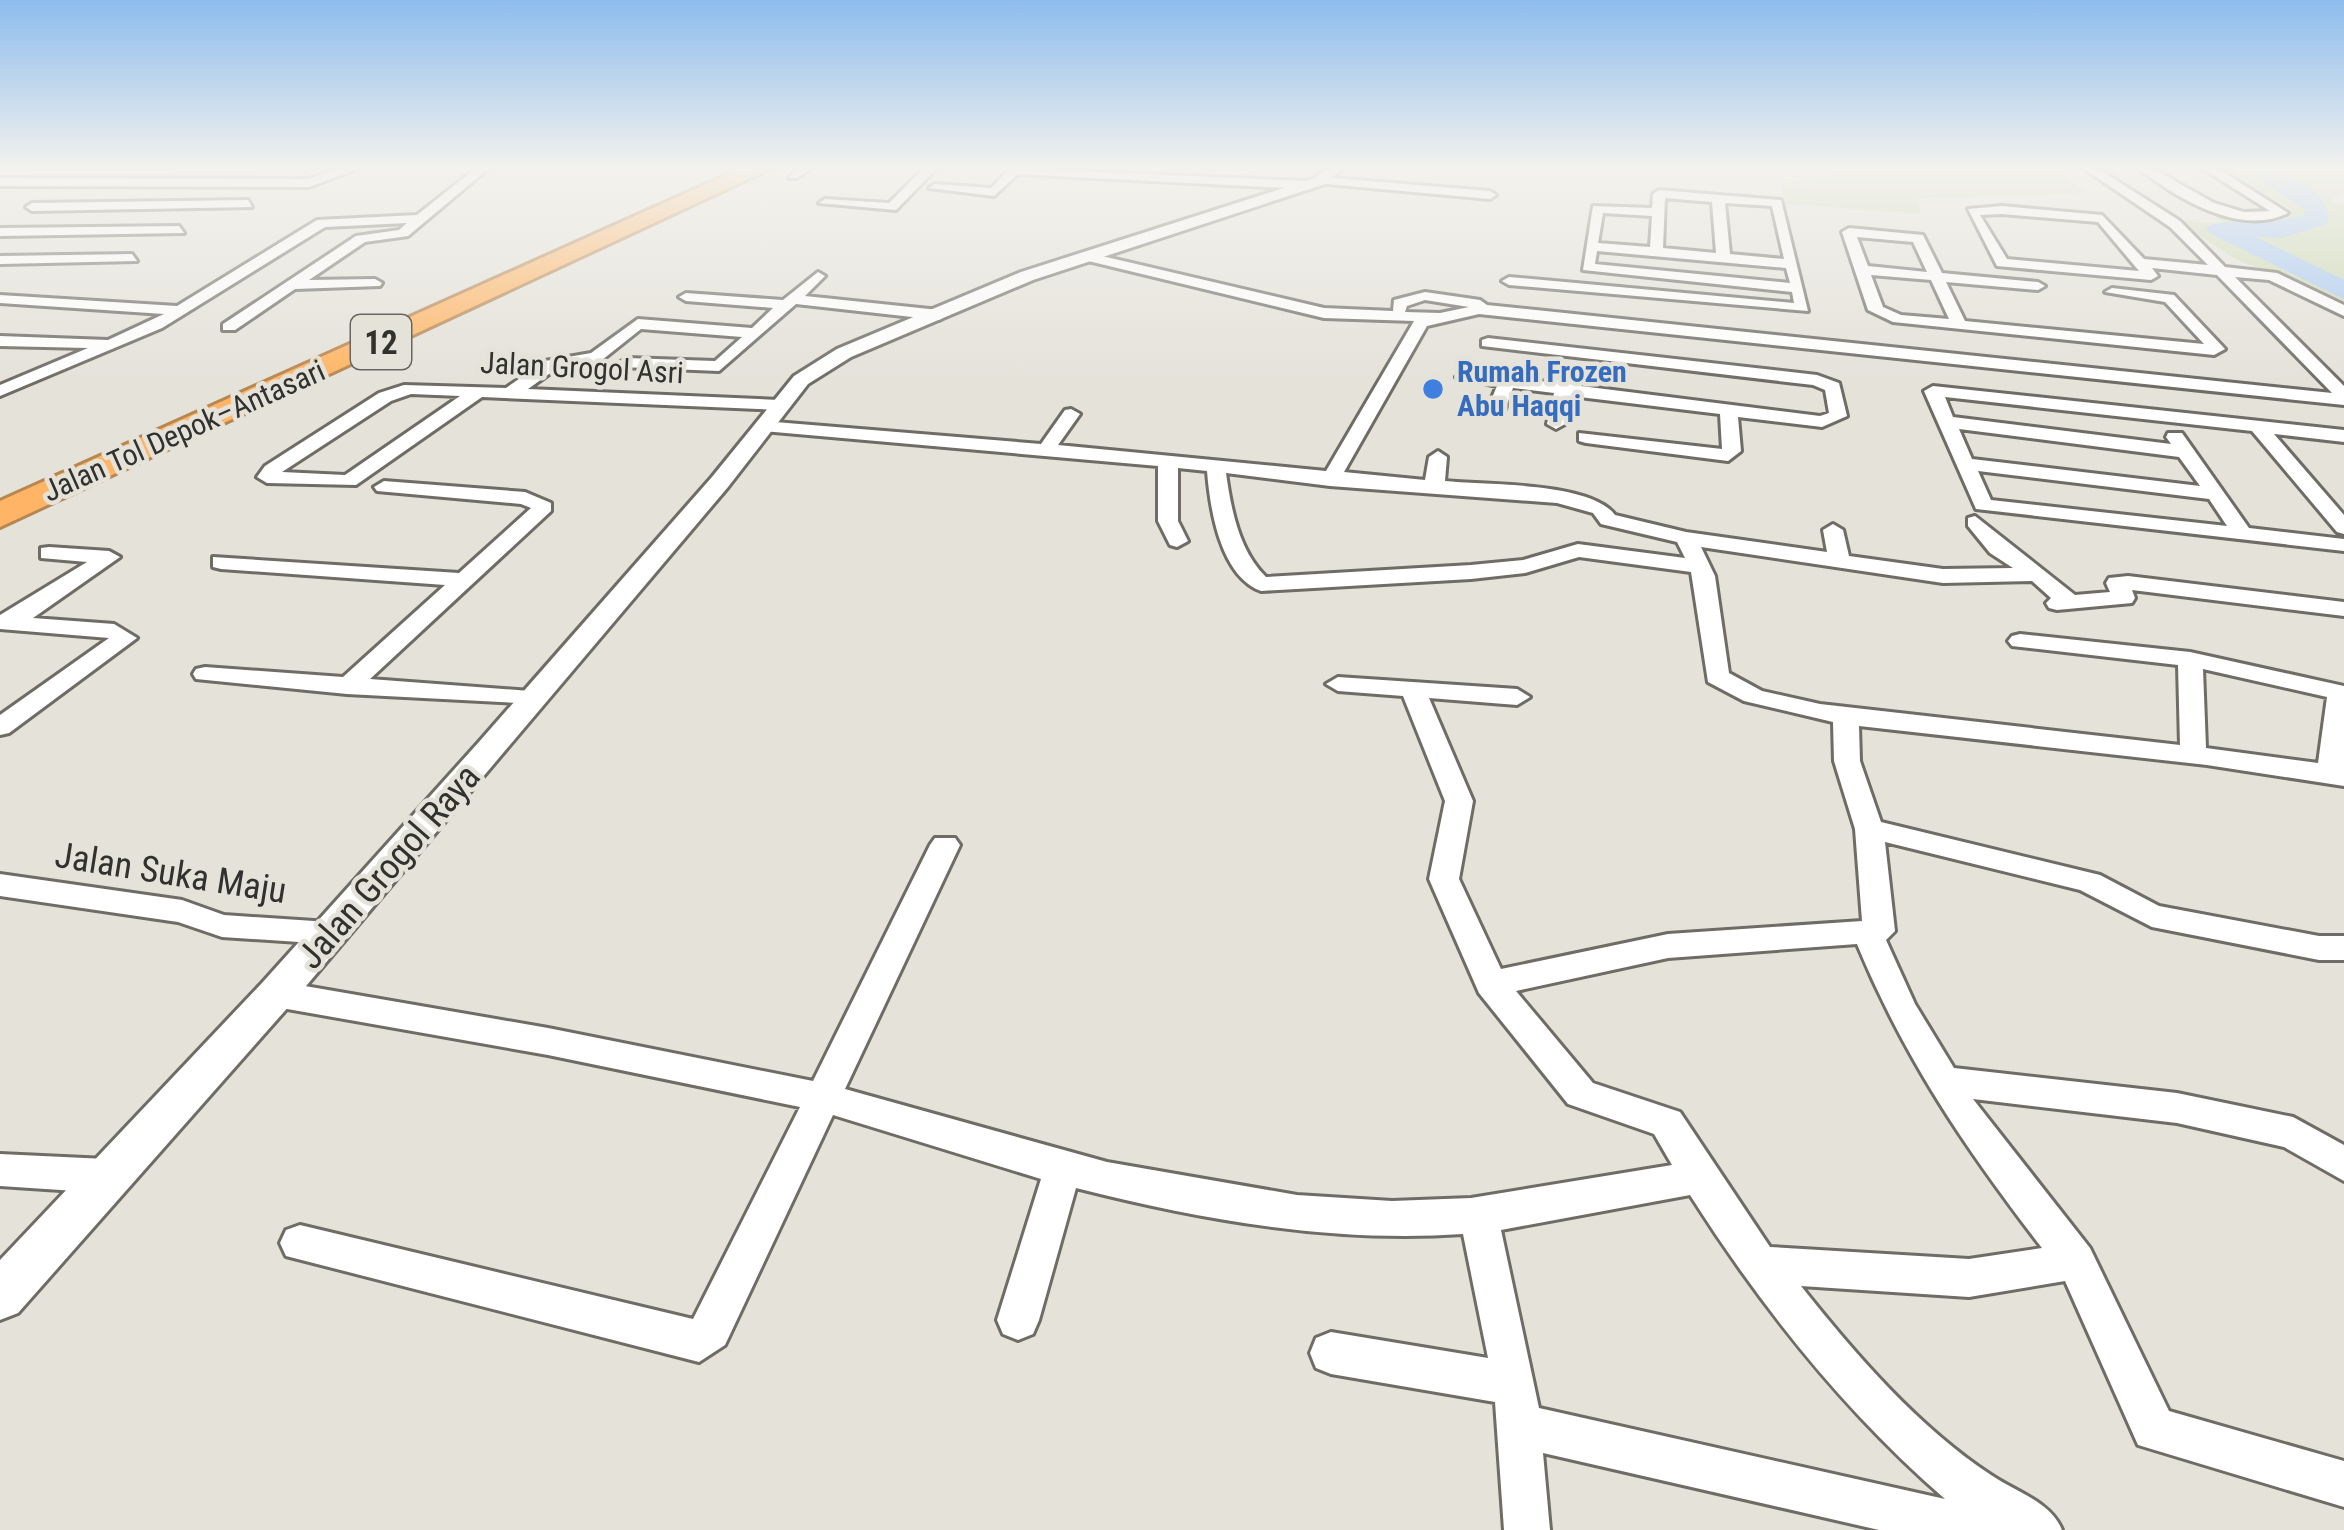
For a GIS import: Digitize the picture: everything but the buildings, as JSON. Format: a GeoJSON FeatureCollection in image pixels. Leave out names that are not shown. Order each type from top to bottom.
{"type":"FeatureCollection","features":[{"type":"Feature","properties":{"kind":"highway","name":"Jalan Tol Depok–Antasari"},"geometry":{"type":"LineString","coordinates":[[0,493],[570,239]]}},
{"type":"Feature","properties":{"kind":"highway","name":"Jalan Tol Depok–Antasari"},"geometry":{"type":"LineString","coordinates":[[0,515],[604,239]]}},
{"type":"Feature","properties":{"kind":"street"},"geometry":{"type":"LineString","coordinates":[[0,391],[116,345],[181,311],[295,239]]}},
{"type":"Feature","properties":{"kind":"street"},"geometry":{"type":"LineString","coordinates":[[229,327],[360,239]]}},
{"type":"Feature","properties":{"kind":"street","name":"Jalan Grogol Raya"},"geometry":{"type":"LineString","coordinates":[[0,1296],[276,994],[812,371],[844,353],[1136,239]]}},
{"type":"Feature","properties":{"kind":"street"},"geometry":{"type":"LineString","coordinates":[[1556,424],[1591,239]]}},
{"type":"Feature","properties":{"kind":"street"},"geometry":{"type":"LineString","coordinates":[[1656,239],[1656,252]]}},
{"type":"Feature","properties":{"kind":"street"},"geometry":{"type":"LineString","coordinates":[[1721,239],[1723,258]]}},
{"type":"Feature","properties":{"kind":"street"},"geometry":{"type":"LineString","coordinates":[[1509,281],[1799,310],[1803,308],[1787,239]]}},
{"type":"Feature","properties":{"kind":"street"},"geometry":{"type":"LineString","coordinates":[[1853,239],[1878,314],[2217,349],[2169,298],[2092,290],[2104,308]]}},
{"type":"Feature","properties":{"kind":"street"},"geometry":{"type":"LineString","coordinates":[[1917,239],[1959,325]]}},
{"type":"Feature","properties":{"kind":"street"},"geometry":{"type":"LineString","coordinates":[[1986,239],[1999,261],[2010,265],[2151,276],[2121,239]]}},
{"type":"Feature","properties":{"kind":"street"},"geometry":{"type":"LineString","coordinates":[[2187,239],[2343,395]]}},
{"type":"Feature","properties":{"kind":"street"},"geometry":{"type":"LineString","coordinates":[[1989,244],[2031,248]]}},
{"type":"Feature","properties":{"kind":"street"},"geometry":{"type":"LineString","coordinates":[[1590,246],[1792,264]]}},
{"type":"Feature","properties":{"kind":"street"},"geometry":{"type":"LineString","coordinates":[[1092,254],[1330,311],[1415,320],[1459,307]]}},
{"type":"Feature","properties":{"kind":"street"},"geometry":{"type":"LineString","coordinates":[[2114,255],[2272,276],[2344,310]]}},
{"type":"Feature","properties":{"kind":"street"},"geometry":{"type":"LineString","coordinates":[[3,262],[133,259]]}},
{"type":"Feature","properties":{"kind":"street"},"geometry":{"type":"LineString","coordinates":[[1588,267],[1798,287]]}},
{"type":"Feature","properties":{"kind":"street"},"geometry":{"type":"LineString","coordinates":[[1863,270],[2053,287]]}},
{"type":"Feature","properties":{"kind":"street"},"geometry":{"type":"LineString","coordinates":[[627,363],[719,366],[818,276]]}},
{"type":"Feature","properties":{"kind":"street"},"geometry":{"type":"LineString","coordinates":[[219,286],[375,283]]}},
{"type":"Feature","properties":{"kind":"street"},"geometry":{"type":"LineString","coordinates":[[2013,284],[2022,300]]}},
{"type":"Feature","properties":{"kind":"street"},"geometry":{"type":"LineString","coordinates":[[686,297],[939,315]]}},
{"type":"Feature","properties":{"kind":"street"},"geometry":{"type":"LineString","coordinates":[[1415,320],[1402,300],[1416,297],[1459,307],[2343,395]]}},
{"type":"Feature","properties":{"kind":"street"},"geometry":{"type":"LineString","coordinates":[[2,300],[181,311]]}},
{"type":"Feature","properties":{"kind":"street"},"geometry":{"type":"LineString","coordinates":[[26,321],[67,303]]}},
{"type":"Feature","properties":{"kind":"street"},"geometry":{"type":"LineString","coordinates":[[78,326],[121,307]]}},
{"type":"Feature","properties":{"kind":"street"},"geometry":{"type":"LineString","coordinates":[[1330,311],[1415,320]]}},
{"type":"Feature","properties":{"kind":"street"},"geometry":{"type":"LineString","coordinates":[[2032,316],[2041,333]]}},
{"type":"Feature","properties":{"kind":"street"},"geometry":{"type":"LineString","coordinates":[[1330,480],[1415,320]]}},
{"type":"Feature","properties":{"kind":"street"},"geometry":{"type":"LineString","coordinates":[[512,392],[551,365],[596,357],[638,324],[757,333]]}},
{"type":"Feature","properties":{"kind":"street"},"geometry":{"type":"LineString","coordinates":[[2117,325],[2129,342]]}},
{"type":"Feature","properties":{"kind":"street"},"geometry":{"type":"LineString","coordinates":[[2000,329],[2016,362]]}},
{"type":"Feature","properties":{"kind":"street"},"geometry":{"type":"LineString","coordinates":[[0,341],[116,345]]}},
{"type":"Feature","properties":{"kind":"street"},"geometry":{"type":"LineString","coordinates":[[1464,377],[1822,422],[1838,416],[1833,387],[1826,382],[1488,343]]}},
{"type":"Feature","properties":{"kind":"street"},"geometry":{"type":"LineString","coordinates":[[0,373],[38,376]]}},
{"type":"Feature","properties":{"kind":"street"},"geometry":{"type":"LineString","coordinates":[[2132,375],[2245,537]]}},
{"type":"Feature","properties":{"kind":"street"},"geometry":{"type":"LineString","coordinates":[[1495,412],[1507,383]]}},
{"type":"Feature","properties":{"kind":"street","name":"Jalan Grogol Asri"},"geometry":{"type":"LineString","coordinates":[[481,390],[349,481],[267,477],[385,398],[420,388],[481,390],[771,415],[1216,469],[1559,497],[1600,509],[1608,520],[1686,538],[1943,576],[2037,574]]}},
{"type":"Feature","properties":{"kind":"street"},"geometry":{"type":"LineString","coordinates":[[2344,436],[1933,390],[1983,505],[2344,545]]}},
{"type":"Feature","properties":{"kind":"street"},"geometry":{"type":"LineString","coordinates":[[1586,437],[1728,455],[1732,451],[1728,410]]}},
{"type":"Feature","properties":{"kind":"street"},"geometry":{"type":"LineString","coordinates":[[1047,448],[1071,414]]}},
{"type":"Feature","properties":{"kind":"street"},"geometry":{"type":"LineString","coordinates":[[1948,422],[2186,452]]}},
{"type":"Feature","properties":{"kind":"street"},"geometry":{"type":"LineString","coordinates":[[2258,427],[2344,528]]}},
{"type":"Feature","properties":{"kind":"street"},"geometry":{"type":"LineString","coordinates":[[1434,488],[1438,457]]}},
{"type":"Feature","properties":{"kind":"street"},"geometry":{"type":"LineString","coordinates":[[1168,462],[1168,521],[1177,541]]}},
{"type":"Feature","properties":{"kind":"street"},"geometry":{"type":"LineString","coordinates":[[1966,464],[2216,494]]}},
{"type":"Feature","properties":{"kind":"street"},"geometry":{"type":"LineString","coordinates":[[1216,469],[1218,499],[1247,573],[1261,584],[1489,570],[1525,566],[1578,550],[1701,567]]}},
{"type":"Feature","properties":{"kind":"street"},"geometry":{"type":"LineString","coordinates":[[347,687],[544,507],[525,498],[384,487]]}},
{"type":"Feature","properties":{"kind":"street"},"geometry":{"type":"LineString","coordinates":[[1975,522],[1998,548],[2037,574],[2064,603],[2125,598],[2117,584],[2128,583],[2344,609]]}},
{"type":"Feature","properties":{"kind":"street"},"geometry":{"type":"LineString","coordinates":[[1833,530],[1839,561]]}},
{"type":"Feature","properties":{"kind":"street"},"geometry":{"type":"LineString","coordinates":[[1686,538],[1701,567],[1717,677],[1723,684],[1846,717],[2193,753],[2337,775],[2337,691],[2190,659],[2020,641]]}},
{"type":"Feature","properties":{"kind":"street"},"geometry":{"type":"LineString","coordinates":[[5,623],[109,557],[49,553]]}},
{"type":"Feature","properties":{"kind":"street"},"geometry":{"type":"LineString","coordinates":[[221,562],[468,580]]}},
{"type":"Feature","properties":{"kind":"street"},"geometry":{"type":"LineString","coordinates":[[5,623],[125,634],[121,642],[6,717]]}},
{"type":"Feature","properties":{"kind":"street"},"geometry":{"type":"LineString","coordinates":[[2190,659],[2193,753]]}},
{"type":"Feature","properties":{"kind":"street"},"geometry":{"type":"LineString","coordinates":[[205,674],[530,699]]}},
{"type":"Feature","properties":{"kind":"street"},"geometry":{"type":"LineString","coordinates":[[1338,684],[1517,697]]}},
{"type":"Feature","properties":{"kind":"street"},"geometry":{"type":"LineString","coordinates":[[1413,690],[1459,801],[1444,879],[1492,984],[1582,1094],[1666,1123],[1697,1177],[1846,1376],[1962,1483],[2039,1530]]}},
{"type":"Feature","properties":{"kind":"street"},"geometry":{"type":"LineString","coordinates":[[1492,984],[1668,946],[1880,931],[1869,829],[1847,760],[1846,717]]}},
{"type":"Feature","properties":{"kind":"street"},"geometry":{"type":"LineString","coordinates":[[1869,829],[2089,882],[2152,916],[2319,949],[2344,948]]}},
{"type":"Feature","properties":{"kind":"street"},"geometry":{"type":"LineString","coordinates":[[300,1243],[699,1341],[710,1331],[945,845]]}},
{"type":"Feature","properties":{"kind":"street","name":"Jalan Suka Maju"},"geometry":{"type":"LineString","coordinates":[[0,885],[182,910],[222,926],[329,933]]}},
{"type":"Feature","properties":{"kind":"street"},"geometry":{"type":"LineString","coordinates":[[1868,934],[1900,1008],[1971,1127],[2076,1261],[2154,1429],[2344,1484]]}},
{"type":"Feature","properties":{"kind":"street"},"geometry":{"type":"LineString","coordinates":[[276,994],[822,1098],[1063,1168],[1188,1195],[1317,1212],[1379,1217],[1478,1215],[1571,1203],[1697,1177]]}},
{"type":"Feature","properties":{"kind":"street"},"geometry":{"type":"LineString","coordinates":[[1945,1082],[2177,1108],[2293,1133],[2344,1165]]}},
{"type":"Feature","properties":{"kind":"street"},"geometry":{"type":"LineString","coordinates":[[1018,1320],[1063,1168]]}},
{"type":"Feature","properties":{"kind":"street"},"geometry":{"type":"LineString","coordinates":[[0,1170],[106,1176]]}},
{"type":"Feature","properties":{"kind":"street"},"geometry":{"type":"LineString","coordinates":[[1478,1215],[1517,1405],[1527,1530]]}},
{"type":"Feature","properties":{"kind":"street"},"geometry":{"type":"LineString","coordinates":[[1763,1265],[1970,1278],[2076,1261]]}},
{"type":"Feature","properties":{"kind":"street"},"geometry":{"type":"LineString","coordinates":[[1331,1353],[1981,1530]]}},
{"type":"Feature","properties":{"kind":"green space"},"geometry":{"type":"Polygon","coordinates":[[[2206,239],[2344,239],[2344,301],[2235,259],[2206,239]]]}},
{"type":"Feature","properties":{"kind":"waterway"},"geometry":{"type":"LineString","coordinates":[[2241,239],[2344,291]]}},
{"type":"Feature","properties":{"kind":"place","name":"Rumah Frozen Abu Haqqi"},"geometry":{"type":"Point","coordinates":[1433,389]}}]}
